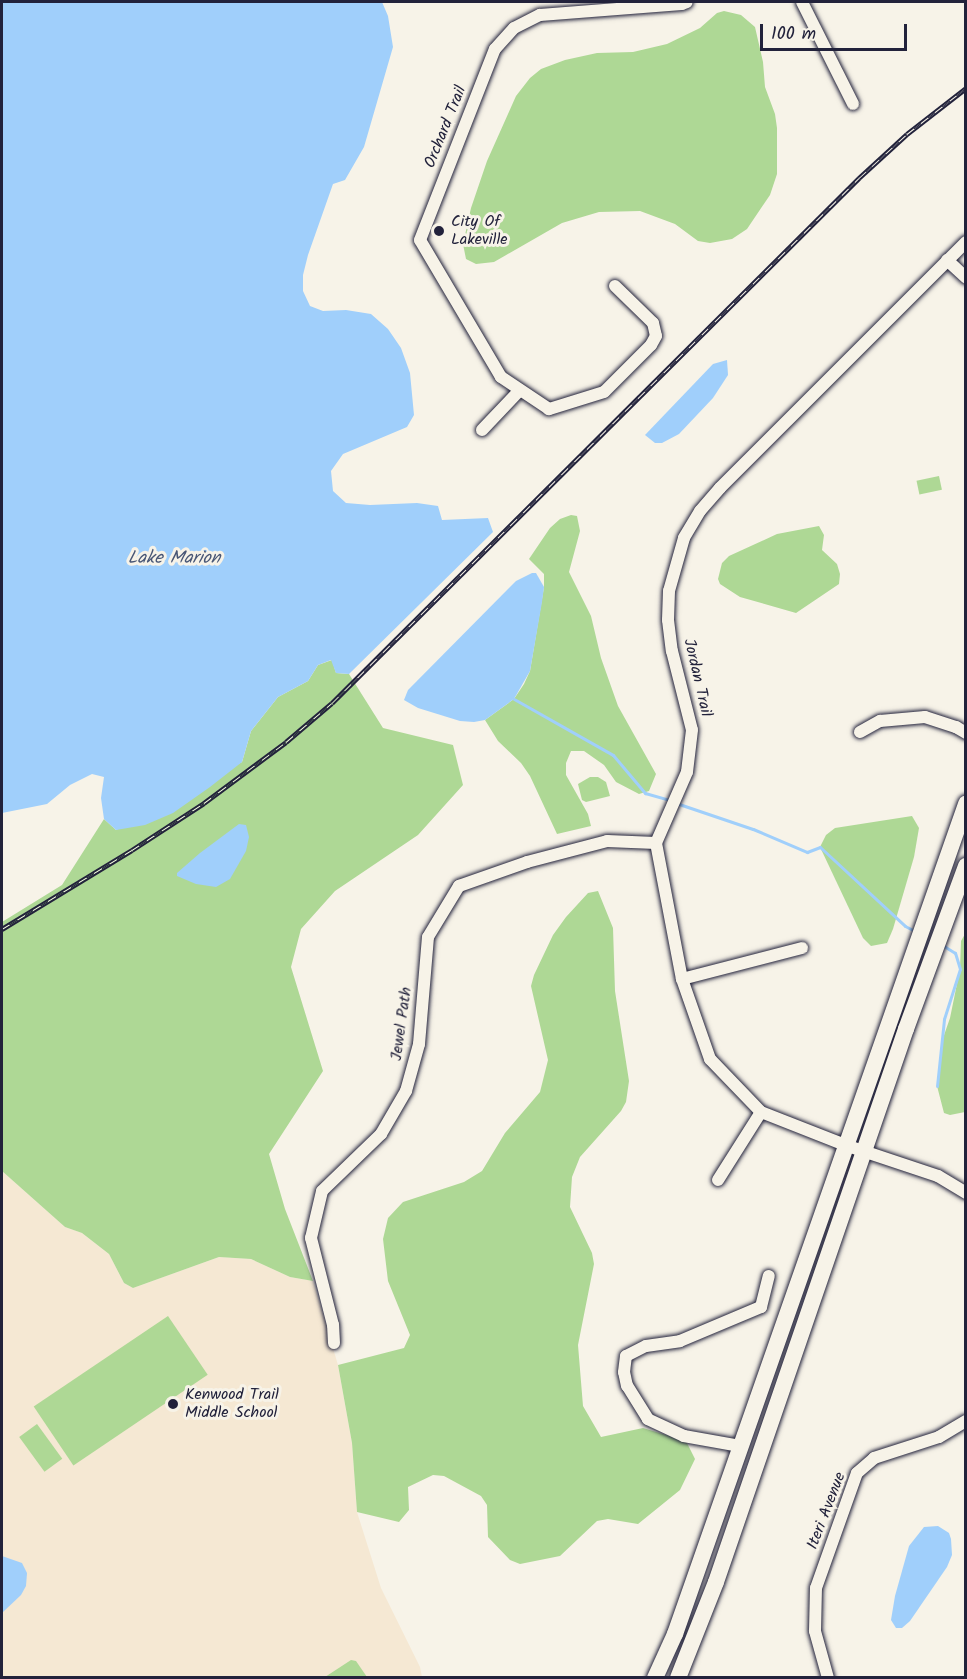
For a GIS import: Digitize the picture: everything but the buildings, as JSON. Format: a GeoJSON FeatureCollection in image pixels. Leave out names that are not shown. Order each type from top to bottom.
{"type":"FeatureCollection","features":[{"type":"Feature","properties":{"kind":"main road"},"geometry":{"type":"LineString","coordinates":[[655,1677],[675,1634],[966,804]]}},
{"type":"Feature","properties":{"kind":"main road"},"geometry":{"type":"LineString","coordinates":[[678,1677],[716,1582],[864,1151],[966,866]]}},
{"type":"Feature","properties":{"kind":"street","name":"Orchard Trail"},"geometry":{"type":"LineString","coordinates":[[615,286],[653,323],[656,336],[651,345],[604,392],[549,409],[501,377],[420,240],[495,49],[514,28],[540,15],[687,2]]}},
{"type":"Feature","properties":{"kind":"street"},"geometry":{"type":"LineString","coordinates":[[802,2],[852,104]]}},
{"type":"Feature","properties":{"kind":"street","name":"Jordan Trail"},"geometry":{"type":"LineString","coordinates":[[656,843],[687,772],[692,730],[672,651],[668,620],[669,591],[684,538],[700,511],[720,488],[966,242]]}},
{"type":"Feature","properties":{"kind":"street"},"geometry":{"type":"LineString","coordinates":[[946,260],[966,278]]}},
{"type":"Feature","properties":{"kind":"street"},"geometry":{"type":"LineString","coordinates":[[482,430],[520,390]]}},
{"type":"Feature","properties":{"kind":"street"},"geometry":{"type":"LineString","coordinates":[[860,732],[880,721],[925,717],[956,727],[966,733]]}},
{"type":"Feature","properties":{"kind":"street","name":"Jewel Path"},"geometry":{"type":"LineString","coordinates":[[334,1342],[333,1326],[311,1238],[322,1191],[381,1134],[406,1091],[419,1044],[428,937],[459,886],[527,862],[607,841],[656,843]]}},
{"type":"Feature","properties":{"kind":"street"},"geometry":{"type":"LineString","coordinates":[[656,843],[682,979],[710,1059],[761,1112],[845,1145],[938,1176],[966,1193]]}},
{"type":"Feature","properties":{"kind":"street"},"geometry":{"type":"LineString","coordinates":[[682,979],[802,948]]}},
{"type":"Feature","properties":{"kind":"street"},"geometry":{"type":"LineString","coordinates":[[718,1180],[761,1112]]}},
{"type":"Feature","properties":{"kind":"street"},"geometry":{"type":"LineString","coordinates":[[740,1446],[684,1436],[648,1419],[627,1386],[624,1372],[626,1356],[646,1346],[680,1341],[761,1307],[769,1276]]}},
{"type":"Feature","properties":{"kind":"street","name":"Iteri Avenue"},"geometry":{"type":"LineString","coordinates":[[828,1677],[815,1631],[816,1588],[857,1473],[874,1458],[939,1437],[966,1421]]}},
{"type":"Feature","properties":{"kind":"shaded area","name":"Kenwood Trail Middle School"},"geometry":{"type":"Polygon","coordinates":[[[2,1171],[65,1227],[82,1233],[109,1254],[124,1283],[133,1288],[219,1257],[251,1259],[290,1277],[313,1281],[338,1365],[352,1443],[357,1512],[381,1588],[420,1667],[422,1677],[2,1677],[2,1171]]]}},
{"type":"Feature","properties":{"kind":"green space"},"geometry":{"type":"Polygon","coordinates":[[[724,11],[741,15],[755,27],[763,62],[765,87],[775,114],[777,128],[777,174],[770,195],[747,229],[732,239],[710,243],[698,241],[675,224],[640,211],[599,212],[562,223],[494,262],[476,264],[466,259],[463,244],[471,208],[487,161],[516,96],[530,78],[541,69],[565,60],[597,53],[633,52],[667,44],[700,28],[717,13],[724,11]]]}},
{"type":"Feature","properties":{"kind":"green space"},"geometry":{"type":"Polygon","coordinates":[[[939,476],[942,490],[919,494],[917,481],[939,476]]]}},
{"type":"Feature","properties":{"kind":"green space"},"geometry":{"type":"Polygon","coordinates":[[[571,515],[577,516],[580,531],[569,572],[591,616],[601,658],[618,706],[656,774],[649,791],[639,794],[616,782],[604,765],[584,751],[571,751],[566,763],[566,775],[588,814],[591,826],[557,834],[530,776],[521,763],[498,741],[485,720],[514,699],[530,671],[544,587],[544,574],[529,559],[550,528],[560,519],[571,515]]]}},
{"type":"Feature","properties":{"kind":"green space"},"geometry":{"type":"Polygon","coordinates":[[[819,526],[824,535],[822,550],[837,564],[840,574],[839,584],[796,613],[740,597],[720,584],[718,579],[722,563],[729,556],[777,534],[819,526]]]}},
{"type":"Feature","properties":{"kind":"green space"},"geometry":{"type":"Polygon","coordinates":[[[332,660],[336,673],[349,674],[383,728],[453,745],[463,785],[418,835],[335,891],[301,929],[291,967],[323,1071],[269,1154],[285,1209],[313,1281],[290,1277],[251,1259],[219,1257],[133,1288],[124,1283],[109,1254],[82,1233],[65,1227],[2,1171],[2,922],[62,885],[104,819],[116,830],[242,762],[251,731],[278,697],[308,681],[318,665],[332,660]]]}},
{"type":"Feature","properties":{"kind":"green space"},"geometry":{"type":"Polygon","coordinates":[[[590,777],[598,777],[606,782],[610,796],[586,802],[582,800],[578,784],[590,777]]]}},
{"type":"Feature","properties":{"kind":"green space"},"geometry":{"type":"Polygon","coordinates":[[[912,816],[919,828],[914,857],[893,929],[887,943],[871,946],[863,938],[820,847],[826,835],[835,828],[912,816]]]}},
{"type":"Feature","properties":{"kind":"green space"},"geometry":{"type":"Polygon","coordinates":[[[598,891],[613,928],[615,991],[629,1081],[626,1102],[621,1111],[580,1157],[572,1177],[570,1207],[592,1253],[594,1264],[578,1345],[583,1406],[601,1437],[643,1428],[686,1441],[695,1459],[680,1490],[638,1524],[608,1519],[597,1521],[560,1556],[520,1564],[510,1560],[488,1537],[487,1505],[481,1496],[444,1476],[433,1475],[408,1487],[409,1510],[399,1522],[357,1512],[352,1443],[338,1365],[404,1348],[410,1335],[388,1281],[383,1239],[388,1218],[403,1202],[464,1182],[482,1171],[505,1133],[540,1092],[548,1060],[531,986],[534,975],[553,935],[566,917],[588,893],[598,891]]]}},
{"type":"Feature","properties":{"kind":"green space"},"geometry":{"type":"Polygon","coordinates":[[[965,934],[965,1112],[950,1115],[944,1113],[937,1086],[942,1041],[950,1018],[960,969],[961,941],[965,934]]]}},
{"type":"Feature","properties":{"kind":"green space"},"geometry":{"type":"Polygon","coordinates":[[[168,1316],[208,1375],[73,1465],[34,1407],[168,1316]]]}},
{"type":"Feature","properties":{"kind":"green space"},"geometry":{"type":"Polygon","coordinates":[[[37,1424],[62,1459],[44,1472],[19,1437],[37,1424]]]}},
{"type":"Feature","properties":{"kind":"green space"},"geometry":{"type":"Polygon","coordinates":[[[351,1660],[356,1661],[367,1677],[325,1677],[351,1660]]]}},
{"type":"Feature","properties":{"kind":"water","name":"Lake Marion"},"geometry":{"type":"Polygon","coordinates":[[[2,2],[382,2],[388,16],[393,47],[364,147],[345,180],[333,184],[308,255],[303,275],[303,291],[310,306],[323,311],[346,310],[371,314],[388,329],[401,348],[410,373],[414,415],[407,427],[343,454],[331,471],[333,491],[346,503],[370,505],[417,503],[438,506],[442,520],[488,518],[493,532],[349,674],[336,673],[331,660],[318,665],[308,681],[278,697],[251,731],[242,762],[173,813],[145,825],[116,830],[104,819],[101,798],[104,777],[92,774],[70,785],[47,804],[2,813],[2,2]]]}},
{"type":"Feature","properties":{"kind":"water"},"geometry":{"type":"Polygon","coordinates":[[[727,360],[728,375],[713,398],[679,434],[662,443],[655,443],[645,435],[713,364],[727,360]]]}},
{"type":"Feature","properties":{"kind":"water"},"geometry":{"type":"Polygon","coordinates":[[[536,573],[544,587],[542,602],[530,671],[514,699],[485,720],[474,722],[460,721],[418,708],[404,700],[408,690],[516,581],[536,573]]]}},
{"type":"Feature","properties":{"kind":"water"},"geometry":{"type":"Polygon","coordinates":[[[239,824],[246,825],[249,837],[246,851],[230,879],[216,887],[196,884],[177,876],[177,873],[200,853],[239,824]]]}},
{"type":"Feature","properties":{"kind":"water"},"geometry":{"type":"Polygon","coordinates":[[[938,1526],[949,1533],[952,1555],[947,1567],[910,1621],[902,1628],[896,1628],[891,1620],[909,1546],[924,1527],[938,1526]]]}},
{"type":"Feature","properties":{"kind":"water"},"geometry":{"type":"Polygon","coordinates":[[[2,1556],[22,1563],[27,1573],[26,1586],[21,1595],[2,1613],[2,1556]]]}},
{"type":"Feature","properties":{"kind":"waterway"},"geometry":{"type":"LineString","coordinates":[[514,699],[613,755],[645,793],[670,800]]}},
{"type":"Feature","properties":{"kind":"waterway"},"geometry":{"type":"LineString","coordinates":[[676,803],[753,829],[807,852],[820,847],[905,926],[915,931]]}},
{"type":"Feature","properties":{"kind":"waterway"},"geometry":{"type":"LineString","coordinates":[[937,1086],[944,1019],[960,969],[955,953],[942,945]]}},
{"type":"Feature","properties":{"kind":"railway"},"geometry":{"type":"LineString","coordinates":[[2,929],[204,803],[286,742],[332,703],[859,178],[907,134],[966,88]]}},
{"type":"Feature","properties":{"kind":"place","name":"City Of Lakeville"},"geometry":{"type":"Point","coordinates":[439,231]}},
{"type":"Feature","properties":{"kind":"place","name":"Kenwood Trail Middle School"},"geometry":{"type":"Point","coordinates":[173,1404]}}]}
